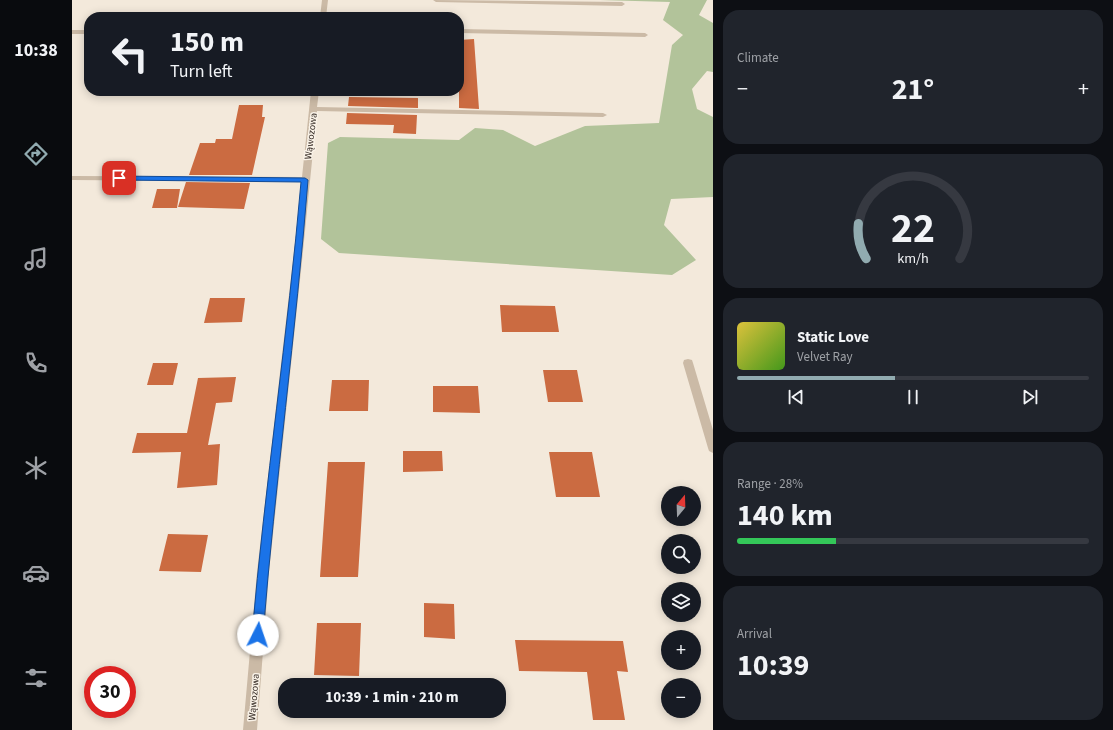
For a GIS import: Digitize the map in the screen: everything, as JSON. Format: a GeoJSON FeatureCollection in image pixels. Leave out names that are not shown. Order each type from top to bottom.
{"type":"FeatureCollection","features":[{"type":"Feature","properties":{"kind":"street"},"geometry":{"type":"LineString","coordinates":[[324,12],[325,0]]}},
{"type":"Feature","properties":{"kind":"street"},"geometry":{"type":"LineString","coordinates":[[436,0],[622,4]]}},
{"type":"Feature","properties":{"kind":"street"},"geometry":{"type":"LineString","coordinates":[[464,31],[645,35]]}},
{"type":"Feature","properties":{"kind":"street"},"geometry":{"type":"LineString","coordinates":[[72,32],[84,32]]}},
{"type":"Feature","properties":{"kind":"street","name":"Wąwozowa"},"geometry":{"type":"LineString","coordinates":[[250,730],[263,572],[298,261],[314,96]]}},
{"type":"Feature","properties":{"kind":"street"},"geometry":{"type":"LineString","coordinates":[[313,109],[603,115]]}},
{"type":"Feature","properties":{"kind":"street"},"geometry":{"type":"LineString","coordinates":[[72,178],[305,180]]}},
{"type":"Feature","properties":{"kind":"street"},"geometry":{"type":"LineString","coordinates":[[688,363],[713,448]]}},
{"type":"Feature","properties":{"kind":"green space"},"geometry":{"type":"Polygon","coordinates":[[[600,0],[707,0],[699,15],[713,23],[713,72],[707,71],[692,89],[697,109],[713,117],[713,197],[671,199],[664,225],[696,260],[672,275],[339,253],[321,239],[328,143],[340,137],[459,140],[475,128],[503,130],[535,146],[585,126],[659,123],[672,45],[683,35],[663,20],[670,2],[600,0]]]}},
{"type":"Feature","properties":{"kind":"building"},"geometry":{"type":"Polygon","coordinates":[[[474,39],[479,109],[459,108],[459,96],[464,96],[464,40],[474,39]]]}},
{"type":"Feature","properties":{"kind":"building"},"geometry":{"type":"Polygon","coordinates":[[[349,97],[418,98],[418,108],[348,106],[349,97]]]}},
{"type":"Feature","properties":{"kind":"building"},"geometry":{"type":"Polygon","coordinates":[[[239,105],[263,105],[262,117],[265,117],[252,175],[189,175],[200,143],[215,143],[216,139],[232,139],[239,105]]]}},
{"type":"Feature","properties":{"kind":"building"},"geometry":{"type":"Polygon","coordinates":[[[347,113],[417,115],[416,134],[393,133],[394,125],[346,124],[347,113]]]}},
{"type":"Feature","properties":{"kind":"building"},"geometry":{"type":"Polygon","coordinates":[[[186,182],[250,183],[244,209],[178,207],[186,182]]]}},
{"type":"Feature","properties":{"kind":"building"},"geometry":{"type":"Polygon","coordinates":[[[157,189],[180,189],[177,208],[152,208],[157,189]]]}},
{"type":"Feature","properties":{"kind":"building"},"geometry":{"type":"Polygon","coordinates":[[[210,298],[245,298],[242,322],[204,323],[210,298]]]}},
{"type":"Feature","properties":{"kind":"building"},"geometry":{"type":"Polygon","coordinates":[[[500,305],[555,306],[559,332],[502,332],[500,305]]]}},
{"type":"Feature","properties":{"kind":"building"},"geometry":{"type":"Polygon","coordinates":[[[153,363],[178,363],[173,385],[147,385],[153,363]]]}},
{"type":"Feature","properties":{"kind":"building"},"geometry":{"type":"Polygon","coordinates":[[[543,370],[577,370],[583,402],[548,402],[543,370]]]}},
{"type":"Feature","properties":{"kind":"building"},"geometry":{"type":"Polygon","coordinates":[[[236,377],[232,402],[216,403],[208,445],[220,444],[217,485],[177,488],[181,452],[132,453],[137,433],[187,433],[198,378],[236,377]]]}},
{"type":"Feature","properties":{"kind":"building"},"geometry":{"type":"Polygon","coordinates":[[[332,380],[369,380],[368,411],[329,411],[332,380]]]}},
{"type":"Feature","properties":{"kind":"building"},"geometry":{"type":"Polygon","coordinates":[[[433,386],[478,386],[480,413],[433,412],[433,386]]]}},
{"type":"Feature","properties":{"kind":"building"},"geometry":{"type":"Polygon","coordinates":[[[403,451],[442,451],[443,471],[403,472],[403,451]]]}},
{"type":"Feature","properties":{"kind":"building"},"geometry":{"type":"Polygon","coordinates":[[[549,452],[592,452],[600,497],[556,497],[549,452]]]}},
{"type":"Feature","properties":{"kind":"building"},"geometry":{"type":"Polygon","coordinates":[[[328,462],[365,462],[358,577],[320,577],[328,462]]]}},
{"type":"Feature","properties":{"kind":"building"},"geometry":{"type":"Polygon","coordinates":[[[168,534],[208,535],[201,572],[159,571],[168,534]]]}},
{"type":"Feature","properties":{"kind":"building"},"geometry":{"type":"Polygon","coordinates":[[[424,603],[454,604],[455,639],[424,637],[424,603]]]}},
{"type":"Feature","properties":{"kind":"building"},"geometry":{"type":"Polygon","coordinates":[[[317,623],[361,623],[359,676],[314,675],[317,623]]]}},
{"type":"Feature","properties":{"kind":"building"},"geometry":{"type":"Polygon","coordinates":[[[515,640],[623,641],[628,672],[617,671],[625,720],[593,720],[587,672],[519,671],[515,640]]]}},
{"type":"Feature","properties":{"kind":"route"},"geometry":{"type":"LineString","coordinates":[[119,178],[305,180],[298,261],[264,559],[258,635]]}}]}
